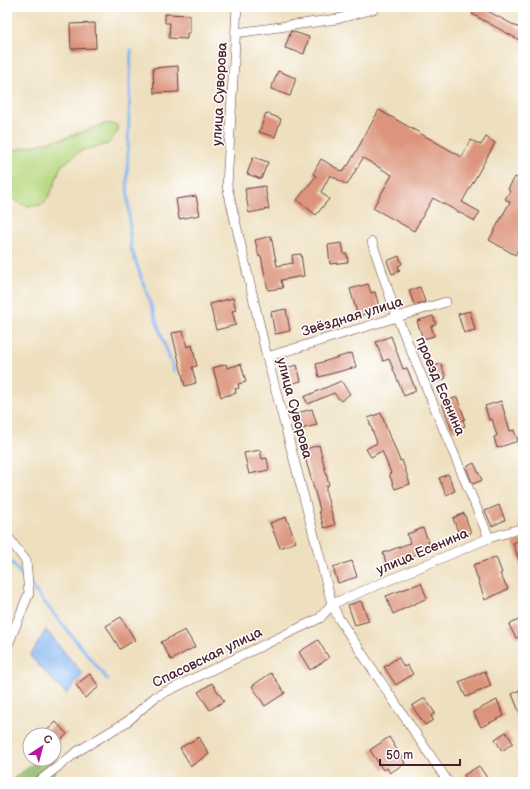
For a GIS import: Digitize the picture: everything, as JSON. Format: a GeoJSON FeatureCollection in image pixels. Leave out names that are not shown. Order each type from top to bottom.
{"type":"FeatureCollection","features":[{"type":"Feature","properties":{"kind":"street","name":"улица Суворова"},"geometry":{"type":"LineString","coordinates":[[237,7],[228,186],[267,357],[332,604],[339,619],[448,782]]}},
{"type":"Feature","properties":{"kind":"street"},"geometry":{"type":"LineString","coordinates":[[236,33],[337,19],[374,9],[375,7]]}},
{"type":"Feature","properties":{"kind":"street","name":"проезд Есенина"},"geometry":{"type":"LineString","coordinates":[[372,242],[397,317],[489,538]]}},
{"type":"Feature","properties":{"kind":"street","name":"Звёздная улица"},"geometry":{"type":"LineString","coordinates":[[267,357],[446,302]]}},
{"type":"Feature","properties":{"kind":"street","name":"улица Есенина"},"geometry":{"type":"LineString","coordinates":[[332,604],[489,538],[523,528]]}},
{"type":"Feature","properties":{"kind":"street"},"geometry":{"type":"LineString","coordinates":[[7,536],[26,561],[29,593],[7,647]]}},
{"type":"Feature","properties":{"kind":"street","name":"Спасовская улица"},"geometry":{"type":"LineString","coordinates":[[38,782],[78,751],[128,721],[155,697],[320,618],[332,604]]}},
{"type":"Feature","properties":{"kind":"green space"},"geometry":{"type":"Polygon","coordinates":[[[107,123],[117,125],[118,131],[108,144],[82,150],[61,166],[53,188],[44,204],[33,206],[24,205],[7,195],[7,152],[65,138],[107,123]]]}},
{"type":"Feature","properties":{"kind":"green space"},"geometry":{"type":"Polygon","coordinates":[[[29,767],[57,767],[50,782],[9,782],[29,767]]]}},
{"type":"Feature","properties":{"kind":"water"},"geometry":{"type":"Polygon","coordinates":[[[46,630],[83,674],[66,694],[30,656],[46,630]]]}},
{"type":"Feature","properties":{"kind":"building"},"geometry":{"type":"Polygon","coordinates":[[[476,7],[480,7],[523,30],[523,42],[472,14],[476,7]]]}},
{"type":"Feature","properties":{"kind":"building"},"geometry":{"type":"Polygon","coordinates":[[[165,14],[190,15],[190,33],[187,33],[187,39],[169,38],[170,23],[165,23],[165,14]]]}},
{"type":"Feature","properties":{"kind":"building"},"geometry":{"type":"Polygon","coordinates":[[[95,23],[96,48],[71,49],[70,24],[95,23]]]}},
{"type":"Feature","properties":{"kind":"building"},"geometry":{"type":"Polygon","coordinates":[[[291,31],[309,37],[304,54],[285,48],[291,31]]]}},
{"type":"Feature","properties":{"kind":"building"},"geometry":{"type":"Polygon","coordinates":[[[178,66],[179,92],[154,93],[153,68],[178,66]]]}},
{"type":"Feature","properties":{"kind":"building"},"geometry":{"type":"Polygon","coordinates":[[[278,71],[296,78],[290,96],[271,89],[278,71]]]}},
{"type":"Feature","properties":{"kind":"building"},"geometry":{"type":"Polygon","coordinates":[[[379,110],[462,157],[471,140],[481,145],[486,137],[495,143],[462,202],[480,212],[475,221],[433,198],[414,231],[373,208],[392,175],[363,158],[347,185],[330,175],[321,192],[329,199],[316,215],[297,200],[316,176],[313,174],[321,159],[343,172],[347,165],[348,166],[379,110]]]}},
{"type":"Feature","properties":{"kind":"building"},"geometry":{"type":"Polygon","coordinates":[[[266,113],[281,119],[275,137],[259,132],[266,113]]]}},
{"type":"Feature","properties":{"kind":"building"},"geometry":{"type":"Polygon","coordinates":[[[253,157],[268,162],[261,179],[247,174],[253,157]]]}},
{"type":"Feature","properties":{"kind":"building"},"geometry":{"type":"Polygon","coordinates":[[[515,177],[523,181],[523,240],[515,255],[489,240],[510,202],[505,199],[510,191],[508,189],[515,177]]]}},
{"type":"Feature","properties":{"kind":"building"},"geometry":{"type":"Polygon","coordinates":[[[265,186],[269,209],[249,213],[245,189],[265,186]]]}},
{"type":"Feature","properties":{"kind":"building"},"geometry":{"type":"Polygon","coordinates":[[[196,196],[200,215],[179,219],[176,199],[196,196]]]}},
{"type":"Feature","properties":{"kind":"building"},"geometry":{"type":"Polygon","coordinates":[[[271,236],[277,266],[293,263],[292,255],[301,254],[304,276],[281,280],[283,288],[268,290],[261,256],[259,257],[255,240],[271,236]]]}},
{"type":"Feature","properties":{"kind":"building"},"geometry":{"type":"Polygon","coordinates":[[[342,243],[344,254],[347,254],[348,262],[330,264],[328,245],[342,243]]]}},
{"type":"Feature","properties":{"kind":"building"},"geometry":{"type":"Polygon","coordinates":[[[399,256],[402,264],[398,266],[400,271],[392,274],[387,261],[399,256]]]}},
{"type":"Feature","properties":{"kind":"building"},"geometry":{"type":"Polygon","coordinates":[[[368,284],[371,293],[375,292],[380,310],[358,316],[350,289],[368,284]]]}},
{"type":"Feature","properties":{"kind":"building"},"geometry":{"type":"Polygon","coordinates":[[[420,287],[425,302],[414,305],[409,290],[420,287]]]}},
{"type":"Feature","properties":{"kind":"building"},"geometry":{"type":"Polygon","coordinates":[[[233,298],[236,310],[232,311],[236,325],[216,330],[210,304],[233,298]]]}},
{"type":"Feature","properties":{"kind":"building"},"geometry":{"type":"Polygon","coordinates":[[[286,309],[290,331],[275,334],[271,312],[286,309]]]}},
{"type":"Feature","properties":{"kind":"building"},"geometry":{"type":"Polygon","coordinates":[[[470,311],[475,330],[464,333],[458,314],[470,311]]]}},
{"type":"Feature","properties":{"kind":"building"},"geometry":{"type":"Polygon","coordinates":[[[433,316],[436,324],[431,326],[434,336],[423,339],[417,321],[433,316]]]}},
{"type":"Feature","properties":{"kind":"building"},"geometry":{"type":"Polygon","coordinates":[[[183,331],[187,347],[192,345],[197,366],[192,367],[196,383],[185,386],[172,333],[183,331]]]}},
{"type":"Feature","properties":{"kind":"building"},"geometry":{"type":"Polygon","coordinates":[[[391,336],[403,369],[407,368],[416,391],[404,396],[389,359],[383,361],[376,342],[391,336]]]}},
{"type":"Feature","properties":{"kind":"building"},"geometry":{"type":"Polygon","coordinates":[[[352,353],[356,367],[319,377],[316,364],[352,353]]]}},
{"type":"Feature","properties":{"kind":"building"},"geometry":{"type":"Polygon","coordinates":[[[226,364],[227,368],[241,364],[246,382],[238,384],[239,388],[235,389],[236,393],[221,397],[213,368],[226,364]]]}},
{"type":"Feature","properties":{"kind":"building"},"geometry":{"type":"Polygon","coordinates":[[[441,364],[446,378],[436,382],[431,367],[441,364]]]}},
{"type":"Feature","properties":{"kind":"building"},"geometry":{"type":"Polygon","coordinates":[[[297,365],[301,381],[287,385],[282,369],[297,365]]]}},
{"type":"Feature","properties":{"kind":"building"},"geometry":{"type":"Polygon","coordinates":[[[341,381],[350,394],[341,401],[334,393],[308,404],[304,397],[341,381]]]}},
{"type":"Feature","properties":{"kind":"building"},"geometry":{"type":"Polygon","coordinates":[[[457,397],[465,419],[463,420],[465,426],[452,431],[442,403],[457,397]]]}},
{"type":"Feature","properties":{"kind":"building"},"geometry":{"type":"Polygon","coordinates":[[[501,401],[510,431],[514,430],[518,441],[497,448],[494,437],[497,436],[492,419],[489,420],[485,406],[501,401]]]}},
{"type":"Feature","properties":{"kind":"building"},"geometry":{"type":"Polygon","coordinates":[[[312,409],[317,425],[297,430],[293,414],[312,409]]]}},
{"type":"Feature","properties":{"kind":"building"},"geometry":{"type":"Polygon","coordinates":[[[381,413],[400,461],[402,460],[410,484],[395,489],[389,474],[391,473],[382,451],[371,457],[366,449],[377,443],[368,418],[381,413]]]}},
{"type":"Feature","properties":{"kind":"building"},"geometry":{"type":"Polygon","coordinates":[[[319,445],[329,485],[326,486],[326,493],[335,525],[324,528],[303,450],[319,445]]]}},
{"type":"Feature","properties":{"kind":"building"},"geometry":{"type":"Polygon","coordinates":[[[260,450],[262,459],[267,458],[269,470],[249,474],[244,453],[260,450]]]}},
{"type":"Feature","properties":{"kind":"building"},"geometry":{"type":"Polygon","coordinates":[[[474,463],[482,480],[473,484],[466,467],[474,463]]]}},
{"type":"Feature","properties":{"kind":"building"},"geometry":{"type":"Polygon","coordinates":[[[448,474],[455,491],[446,495],[439,478],[448,474]]]}},
{"type":"Feature","properties":{"kind":"building"},"geometry":{"type":"Polygon","coordinates":[[[499,505],[505,520],[492,526],[485,511],[499,505]]]}},
{"type":"Feature","properties":{"kind":"building"},"geometry":{"type":"Polygon","coordinates":[[[464,513],[471,533],[460,537],[453,518],[464,513]]]}},
{"type":"Feature","properties":{"kind":"building"},"geometry":{"type":"Polygon","coordinates":[[[286,517],[296,542],[280,548],[270,523],[286,517]]]}},
{"type":"Feature","properties":{"kind":"building"},"geometry":{"type":"Polygon","coordinates":[[[423,528],[431,548],[387,566],[383,553],[410,543],[407,534],[423,528]]]}},
{"type":"Feature","properties":{"kind":"building"},"geometry":{"type":"Polygon","coordinates":[[[523,539],[523,568],[522,568],[513,543],[523,539]]]}},
{"type":"Feature","properties":{"kind":"building"},"geometry":{"type":"Polygon","coordinates":[[[496,557],[502,573],[500,574],[508,589],[485,600],[473,565],[496,557]]]}},
{"type":"Feature","properties":{"kind":"building"},"geometry":{"type":"Polygon","coordinates":[[[352,561],[357,577],[338,583],[333,567],[352,561]]]}},
{"type":"Feature","properties":{"kind":"building"},"geometry":{"type":"Polygon","coordinates":[[[421,583],[427,598],[393,614],[386,596],[421,583]]]}},
{"type":"Feature","properties":{"kind":"building"},"geometry":{"type":"Polygon","coordinates":[[[361,601],[369,621],[355,625],[348,605],[361,601]]]}},
{"type":"Feature","properties":{"kind":"building"},"geometry":{"type":"Polygon","coordinates":[[[121,617],[135,640],[120,649],[106,626],[121,617]]]}},
{"type":"Feature","properties":{"kind":"building"},"geometry":{"type":"Polygon","coordinates":[[[518,620],[523,629],[523,635],[516,638],[509,625],[518,620]]]}},
{"type":"Feature","properties":{"kind":"building"},"geometry":{"type":"Polygon","coordinates":[[[185,630],[195,647],[171,660],[161,642],[185,630]]]}},
{"type":"Feature","properties":{"kind":"building"},"geometry":{"type":"Polygon","coordinates":[[[318,640],[329,658],[310,670],[299,652],[318,640]]]}},
{"type":"Feature","properties":{"kind":"building"},"geometry":{"type":"Polygon","coordinates":[[[398,657],[404,667],[407,665],[413,674],[396,685],[384,667],[398,657]]]}},
{"type":"Feature","properties":{"kind":"building"},"geometry":{"type":"Polygon","coordinates":[[[485,671],[491,686],[466,697],[459,682],[485,671]]]}},
{"type":"Feature","properties":{"kind":"building"},"geometry":{"type":"Polygon","coordinates":[[[271,673],[285,693],[265,706],[252,686],[271,673]]]}},
{"type":"Feature","properties":{"kind":"building"},"geometry":{"type":"Polygon","coordinates":[[[90,674],[99,687],[85,698],[76,685],[90,674]]]}},
{"type":"Feature","properties":{"kind":"building"},"geometry":{"type":"Polygon","coordinates":[[[212,683],[224,701],[210,710],[198,692],[212,683]]]}},
{"type":"Feature","properties":{"kind":"building"},"geometry":{"type":"Polygon","coordinates":[[[523,688],[523,721],[512,694],[523,688]]]}},
{"type":"Feature","properties":{"kind":"building"},"geometry":{"type":"Polygon","coordinates":[[[425,698],[435,713],[431,716],[433,720],[425,725],[412,706],[425,698]]]}},
{"type":"Feature","properties":{"kind":"building"},"geometry":{"type":"Polygon","coordinates":[[[497,700],[504,716],[481,727],[473,712],[497,700]]]}},
{"type":"Feature","properties":{"kind":"building"},"geometry":{"type":"Polygon","coordinates":[[[56,722],[61,727],[51,727],[56,722]]]}},
{"type":"Feature","properties":{"kind":"building"},"geometry":{"type":"Polygon","coordinates":[[[62,729],[67,734],[62,739],[62,729]]]}},
{"type":"Feature","properties":{"kind":"building"},"geometry":{"type":"Polygon","coordinates":[[[506,732],[513,743],[502,751],[495,739],[506,732]]]}},
{"type":"Feature","properties":{"kind":"building"},"geometry":{"type":"Polygon","coordinates":[[[199,737],[209,754],[191,766],[180,748],[199,737]]]}},
{"type":"Feature","properties":{"kind":"building"},"geometry":{"type":"Polygon","coordinates":[[[389,737],[405,763],[390,773],[387,768],[383,770],[370,750],[389,737]]]}},
{"type":"Feature","properties":{"kind":"building"},"geometry":{"type":"Polygon","coordinates":[[[479,766],[490,782],[468,782],[464,775],[479,766]]]}},
{"type":"Feature","properties":{"kind":"waterway"},"geometry":{"type":"LineString","coordinates":[[131,50],[127,182],[131,248],[174,371]]}},
{"type":"Feature","properties":{"kind":"waterway"},"geometry":{"type":"LineString","coordinates":[[7,557],[25,579]]}},
{"type":"Feature","properties":{"kind":"waterway"},"geometry":{"type":"LineString","coordinates":[[31,586],[108,680]]}}]}
